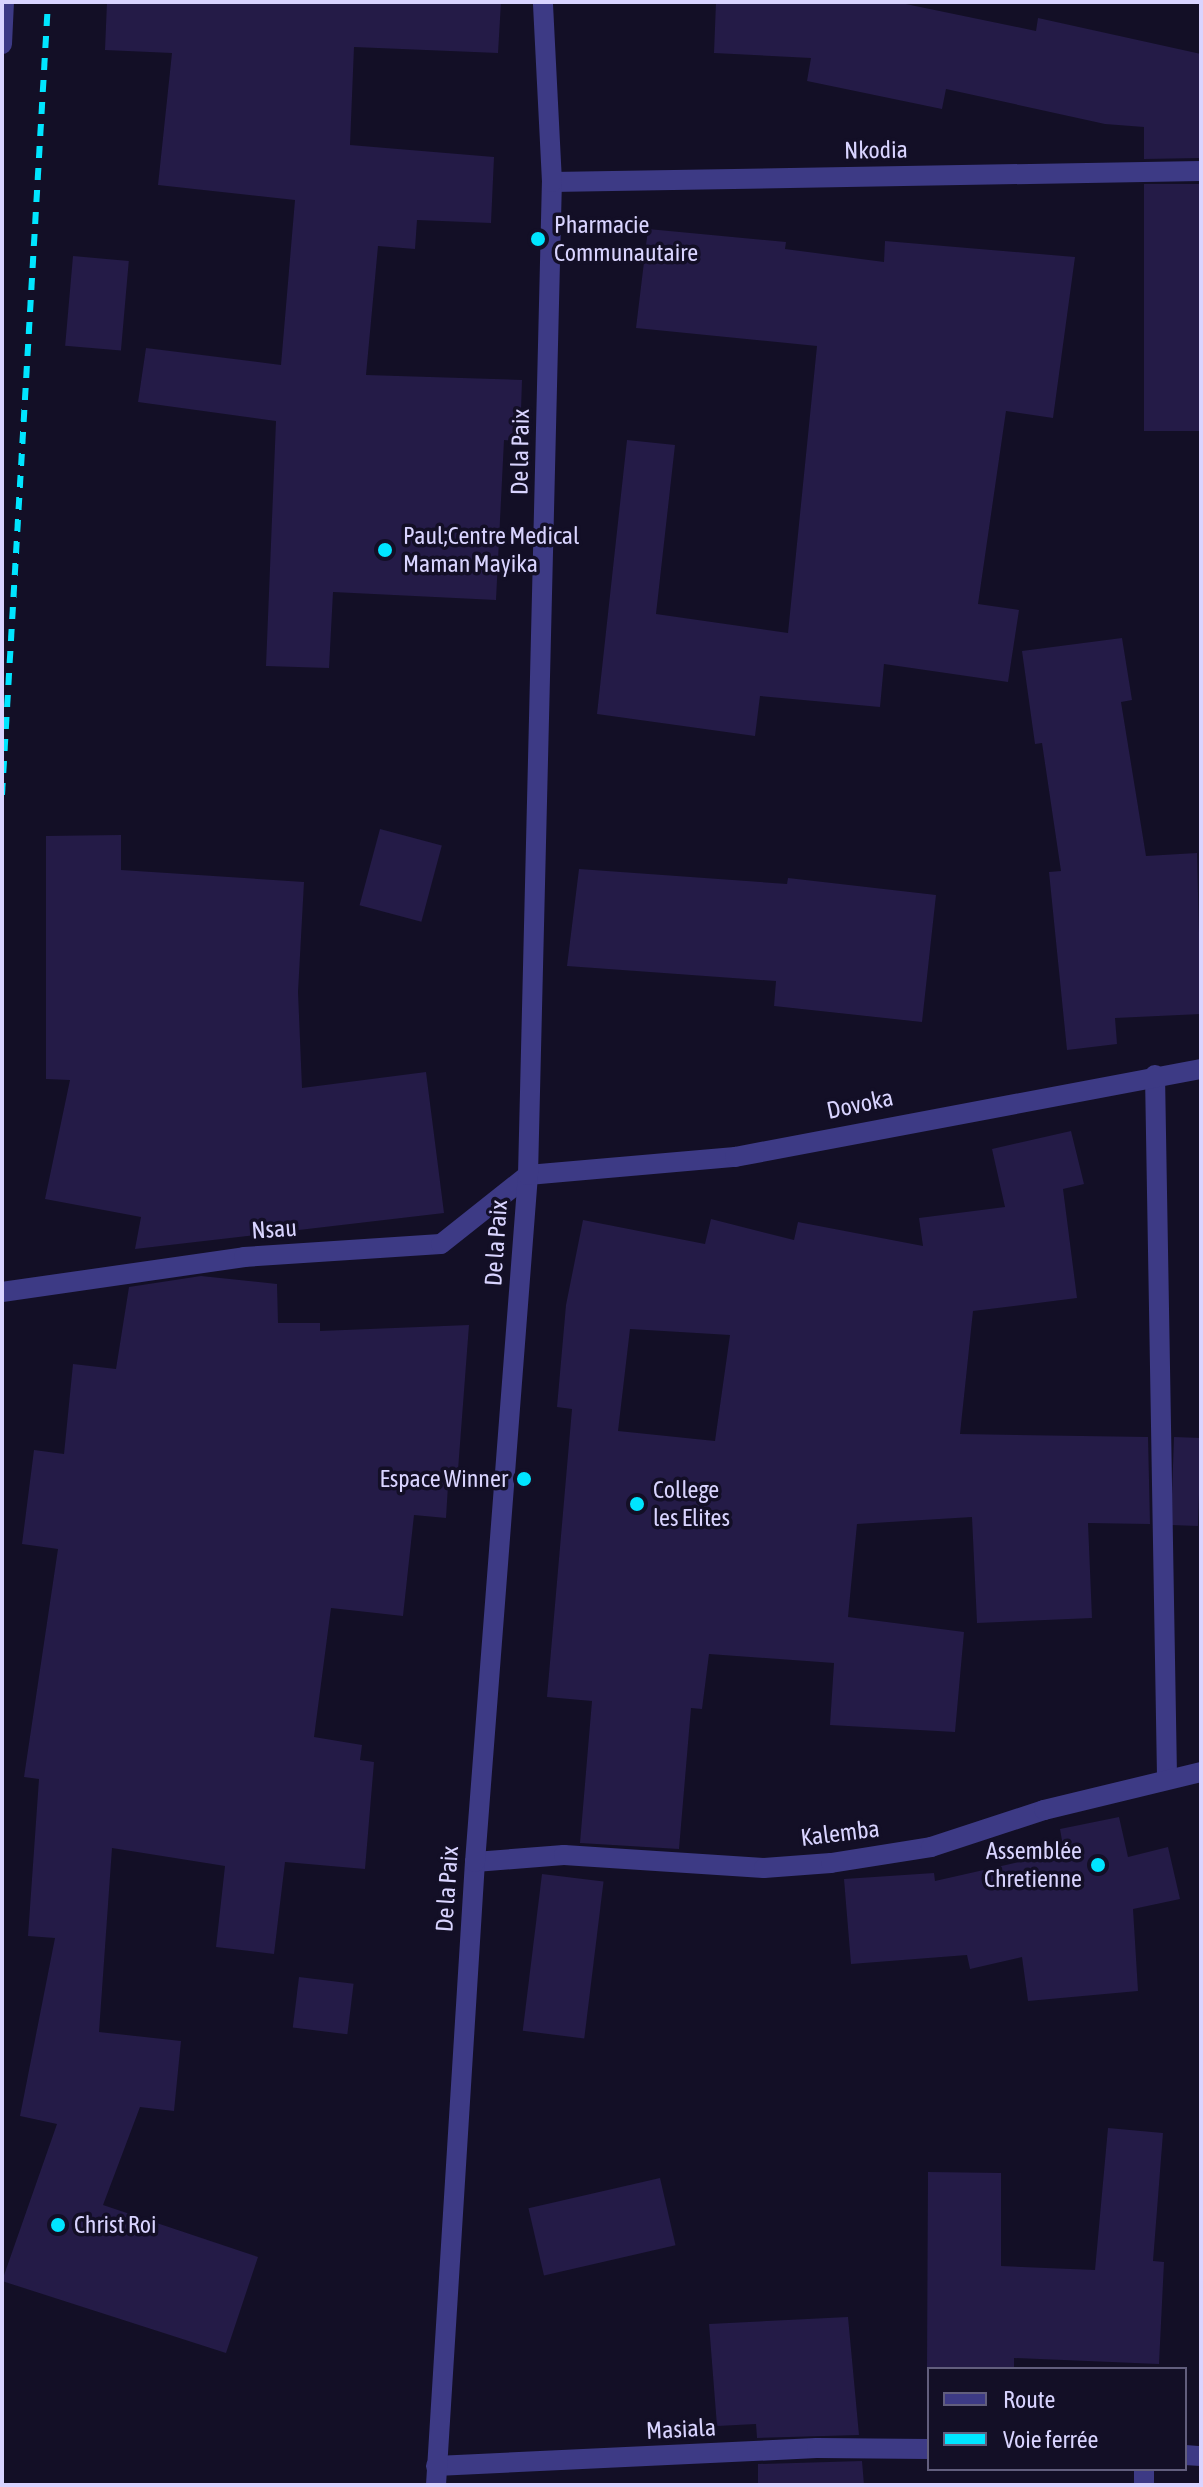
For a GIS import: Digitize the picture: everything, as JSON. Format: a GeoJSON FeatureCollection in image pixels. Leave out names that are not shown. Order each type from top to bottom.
{"type":"FeatureCollection","features":[{"type":"Feature","properties":{"kind":"street"},"geometry":{"type":"LineString","coordinates":[[2,44],[4,2]]}},
{"type":"Feature","properties":{"kind":"street","name":"De la Paix"},"geometry":{"type":"LineString","coordinates":[[436,2476],[475,1862],[528,1175],[552,182],[543,2]]}},
{"type":"Feature","properties":{"kind":"street","name":"Nkodia"},"geometry":{"type":"LineString","coordinates":[[552,182],[1201,171]]}},
{"type":"Feature","properties":{"kind":"street","name":"Dovoka"},"geometry":{"type":"LineString","coordinates":[[528,1175],[735,1157],[1155,1075],[1201,1069]]}},
{"type":"Feature","properties":{"kind":"street"},"geometry":{"type":"LineString","coordinates":[[1155,1075],[1167,1779]]}},
{"type":"Feature","properties":{"kind":"street","name":"Nsau"},"geometry":{"type":"LineString","coordinates":[[2,1292],[244,1257],[441,1244],[528,1175]]}},
{"type":"Feature","properties":{"kind":"street","name":"Kalemba"},"geometry":{"type":"LineString","coordinates":[[475,1862],[564,1855],[764,1868],[831,1863],[931,1847],[1044,1810],[1201,1772]]}},
{"type":"Feature","properties":{"kind":"street","name":"Masiala"},"geometry":{"type":"LineString","coordinates":[[436,2476],[817,2448],[927,2449]]}},
{"type":"Feature","properties":{"kind":"building"},"geometry":{"type":"Polygon","coordinates":[[[107,2],[501,2],[498,53],[354,47],[350,145],[494,157],[491,223],[417,220],[415,249],[378,246],[366,375],[522,380],[520,441],[504,440],[496,600],[333,592],[329,668],[266,666],[276,421],[138,402],[146,348],[281,365],[295,200],[158,185],[172,53],[105,50],[107,2]]]}},
{"type":"Feature","properties":{"kind":"building"},"geometry":{"type":"Polygon","coordinates":[[[716,2],[896,2],[1036,31],[1038,18],[1201,54],[1201,158],[1144,159],[1144,127],[1105,124],[946,89],[942,109],[807,81],[811,58],[714,53],[716,2]]]}},
{"type":"Feature","properties":{"kind":"building"},"geometry":{"type":"Polygon","coordinates":[[[1144,184],[1201,184],[1201,431],[1144,431],[1144,184]]]}},
{"type":"Feature","properties":{"kind":"building"},"geometry":{"type":"Polygon","coordinates":[[[648,229],[786,242],[785,249],[884,262],[885,241],[1075,257],[1053,418],[1006,411],[978,604],[1019,610],[1008,682],[884,664],[880,707],[760,696],[755,736],[597,714],[627,440],[675,445],[656,614],[788,633],[817,346],[636,328],[648,229]]]}},
{"type":"Feature","properties":{"kind":"building"},"geometry":{"type":"Polygon","coordinates":[[[73,256],[129,261],[121,351],[65,346],[73,256]]]}},
{"type":"Feature","properties":{"kind":"building"},"geometry":{"type":"Polygon","coordinates":[[[1122,638],[1132,700],[1121,702],[1146,856],[1197,853],[1201,1014],[1115,1018],[1117,1044],[1067,1050],[1049,872],[1061,871],[1042,743],[1035,744],[1022,651],[1122,638]]]}},
{"type":"Feature","properties":{"kind":"building"},"geometry":{"type":"Polygon","coordinates":[[[380,829],[442,846],[421,922],[360,905],[380,829]]]}},
{"type":"Feature","properties":{"kind":"building"},"geometry":{"type":"Polygon","coordinates":[[[121,835],[121,870],[304,882],[298,992],[302,1088],[426,1072],[444,1213],[135,1249],[141,1217],[45,1199],[70,1080],[46,1079],[46,836],[121,835]]]}},
{"type":"Feature","properties":{"kind":"building"},"geometry":{"type":"Polygon","coordinates":[[[579,869],[787,884],[788,878],[936,895],[922,1022],[774,1006],[776,981],[567,966],[579,869]]]}},
{"type":"Feature","properties":{"kind":"building"},"geometry":{"type":"Polygon","coordinates":[[[1071,1131],[1084,1184],[1063,1189],[1077,1298],[973,1311],[960,1434],[1148,1437],[1150,1524],[1088,1523],[1092,1618],[977,1623],[972,1517],[857,1524],[848,1617],[964,1632],[955,1732],[830,1725],[834,1663],[709,1654],[702,1709],[691,1708],[679,1849],[580,1843],[592,1701],[547,1697],[572,1409],[557,1407],[566,1305],[583,1220],[705,1244],[711,1219],[794,1240],[798,1222],[923,1246],[919,1218],[1005,1207],[992,1149],[1071,1131]],[[630,1329],[618,1431],[715,1441],[730,1335],[630,1329]]]}},
{"type":"Feature","properties":{"kind":"building"},"geometry":{"type":"Polygon","coordinates":[[[201,1276],[277,1284],[278,1323],[320,1323],[320,1331],[469,1325],[458,1470],[449,1469],[446,1518],[414,1515],[403,1616],[331,1608],[314,1737],[362,1745],[360,1760],[374,1762],[365,1869],[285,1862],[274,1954],[216,1947],[225,1866],[112,1848],[99,2032],[181,2041],[174,2111],[140,2107],[103,2205],[258,2257],[226,2353],[2,2281],[57,2124],[20,2116],[55,1938],[28,1936],[39,1779],[24,1777],[58,1549],[22,1544],[34,1450],[64,1454],[73,1364],[116,1369],[129,1287],[201,1276]]]}},
{"type":"Feature","properties":{"kind":"building"},"geometry":{"type":"Polygon","coordinates":[[[1174,1437],[1201,1438],[1198,1526],[1171,1525],[1174,1437]]]}},
{"type":"Feature","properties":{"kind":"building"},"geometry":{"type":"Polygon","coordinates":[[[1119,1817],[1128,1857],[1168,1847],[1180,1899],[1133,1909],[1138,1991],[1028,2001],[1022,1957],[970,1969],[967,1955],[851,1964],[844,1879],[934,1873],[935,1881],[1064,1852],[1060,1829],[1119,1817]]]}},
{"type":"Feature","properties":{"kind":"building"},"geometry":{"type":"Polygon","coordinates":[[[542,1874],[604,1882],[584,2038],[523,2031],[542,1874]]]}},
{"type":"Feature","properties":{"kind":"building"},"geometry":{"type":"Polygon","coordinates":[[[299,1977],[354,1984],[347,2034],[293,2028],[299,1977]]]}},
{"type":"Feature","properties":{"kind":"building"},"geometry":{"type":"Polygon","coordinates":[[[1108,2128],[1163,2133],[1153,2261],[1164,2262],[1159,2364],[1014,2358],[1014,2367],[927,2367],[928,2172],[1001,2173],[1001,2266],[1095,2270],[1108,2128]]]}},
{"type":"Feature","properties":{"kind":"building"},"geometry":{"type":"Polygon","coordinates":[[[660,2178],[676,2245],[544,2276],[528,2208],[660,2178]]]}},
{"type":"Feature","properties":{"kind":"building"},"geometry":{"type":"Polygon","coordinates":[[[848,2317],[859,2435],[757,2438],[756,2424],[717,2426],[709,2324],[848,2317]]]}},
{"type":"Feature","properties":{"kind":"building"},"geometry":{"type":"Polygon","coordinates":[[[862,2461],[864,2485],[758,2485],[758,2464],[862,2461]]]}},
{"type":"Feature","properties":{"kind":"railway"},"geometry":{"type":"LineString","coordinates":[[2,795],[48,2]]}},
{"type":"Feature","properties":{"kind":"place","name":"Pharmacie Communautaire"},"geometry":{"type":"Point","coordinates":[538,239]}},
{"type":"Feature","properties":{"kind":"place","name":"Paul;Centre Medical Maman Mayika"},"geometry":{"type":"Point","coordinates":[385,550]}},
{"type":"Feature","properties":{"kind":"place","name":"Espace Winner"},"geometry":{"type":"Point","coordinates":[524,1479]}},
{"type":"Feature","properties":{"kind":"place","name":"College les Elites"},"geometry":{"type":"Point","coordinates":[637,1504]}},
{"type":"Feature","properties":{"kind":"place","name":"Assemblée Chretienne"},"geometry":{"type":"Point","coordinates":[1098,1865]}},
{"type":"Feature","properties":{"kind":"place","name":"Christ Roi"},"geometry":{"type":"Point","coordinates":[58,2225]}}]}
